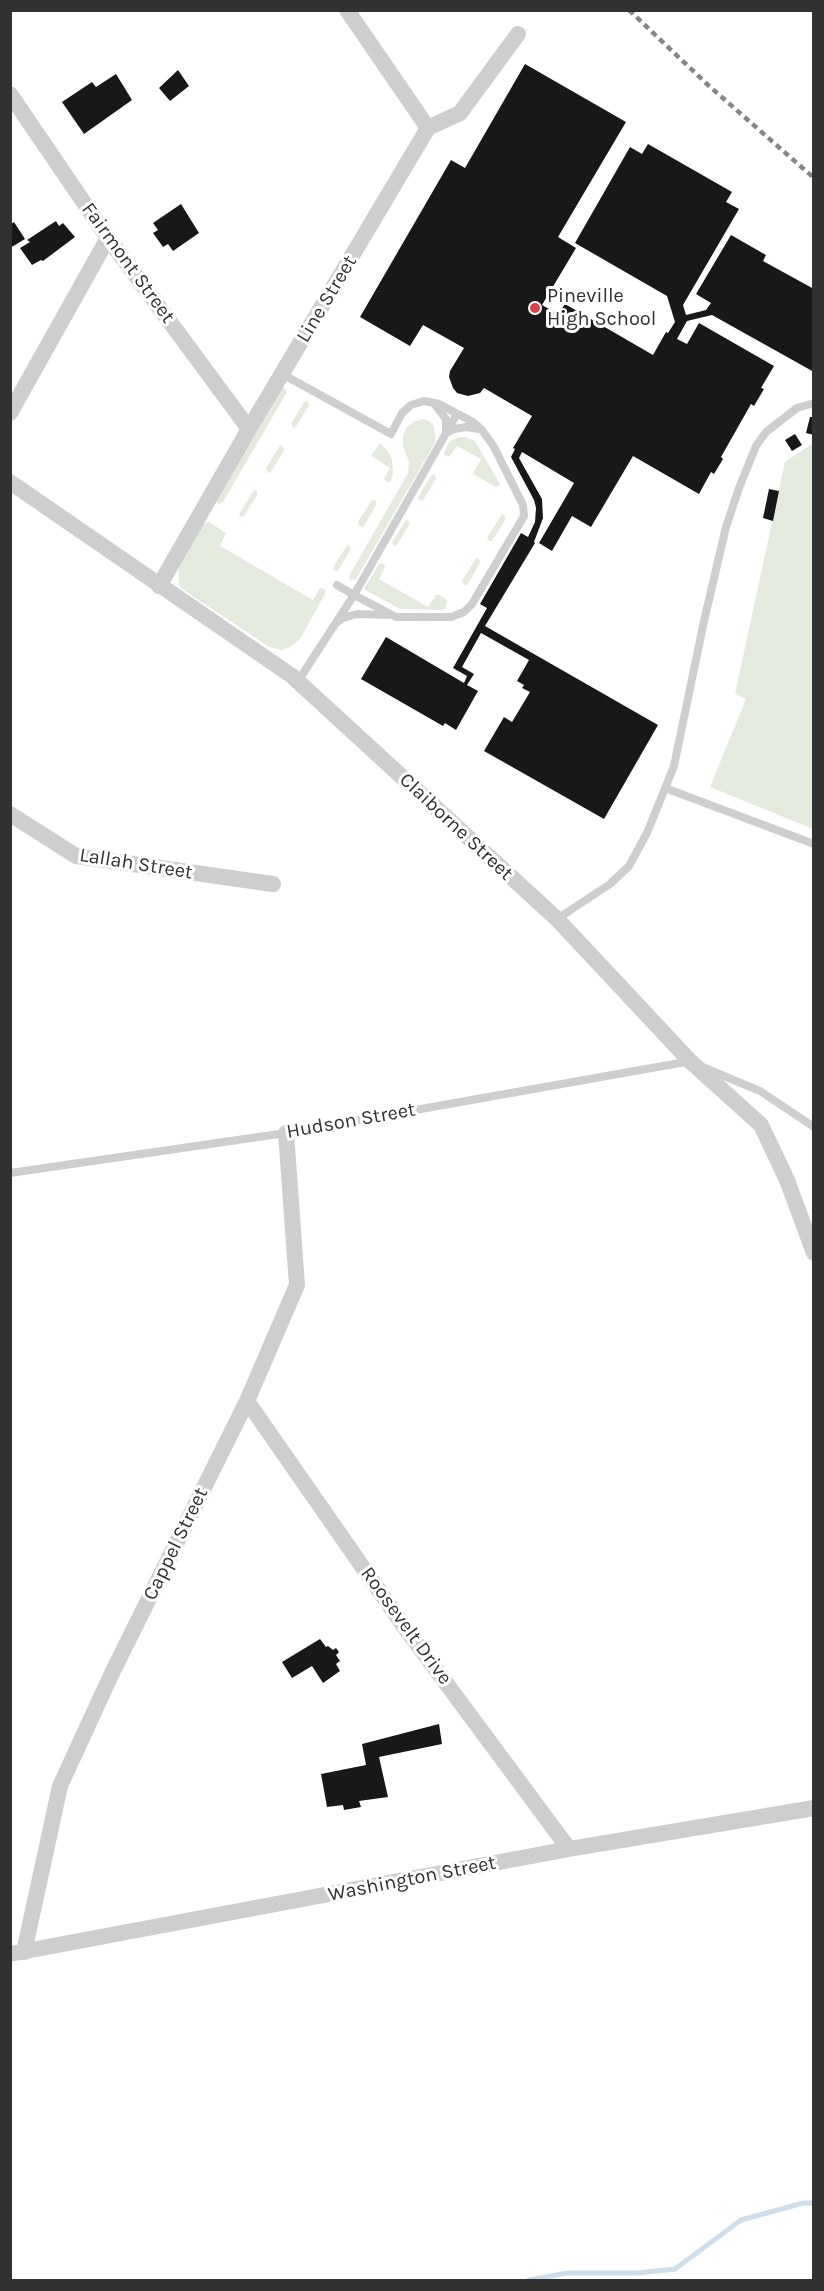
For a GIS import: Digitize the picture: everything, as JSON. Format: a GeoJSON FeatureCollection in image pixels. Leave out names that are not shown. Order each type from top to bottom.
{"type":"FeatureCollection","features":[{"type":"Feature","properties":{"kind":"street"},"geometry":{"type":"LineString","coordinates":[[347,10],[428,128],[460,112],[518,33]]}},
{"type":"Feature","properties":{"kind":"street","name":"Fairmont Street"},"geometry":{"type":"LineString","coordinates":[[10,94],[108,238],[249,429]]}},
{"type":"Feature","properties":{"kind":"street","name":"Line Street"},"geometry":{"type":"LineString","coordinates":[[159,586],[249,429],[428,128]]}},
{"type":"Feature","properties":{"kind":"street"},"geometry":{"type":"LineString","coordinates":[[10,413],[108,238]]}},
{"type":"Feature","properties":{"kind":"street","name":"Claiborne Street"},"geometry":{"type":"LineString","coordinates":[[10,482],[292,676],[556,919],[690,1061],[762,1125],[787,1180],[813,1253]]}},
{"type":"Feature","properties":{"kind":"street","name":"Lallah Street"},"geometry":{"type":"LineString","coordinates":[[10,814],[76,856],[273,884]]}},
{"type":"Feature","properties":{"kind":"street","name":"Cappel Street"},"geometry":{"type":"LineString","coordinates":[[17,1953],[60,1786],[111,1673],[247,1401],[297,1285],[286,1133]]}},
{"type":"Feature","properties":{"kind":"street","name":"Roosevelt Drive"},"geometry":{"type":"LineString","coordinates":[[247,1401],[403,1625],[570,1849]]}},
{"type":"Feature","properties":{"kind":"street","name":"Washington Street"},"geometry":{"type":"LineString","coordinates":[[17,1953],[570,1849],[813,1808]]}},
{"type":"Feature","properties":{"kind":"lane"},"geometry":{"type":"LineString","coordinates":[[282,374],[391,434],[402,413],[411,405],[424,401],[457,414],[482,430],[494,447],[523,505],[524,516],[478,595],[464,612],[451,617],[357,614],[343,618],[335,624]]}},
{"type":"Feature","properties":{"kind":"lane"},"geometry":{"type":"LineString","coordinates":[[433,403],[446,419],[447,433]]}},
{"type":"Feature","properties":{"kind":"lane"},"geometry":{"type":"LineString","coordinates":[[556,919],[610,884],[629,866],[647,833],[674,766],[704,621],[726,527],[739,488],[756,446],[766,432],[797,408],[813,403]]}},
{"type":"Feature","properties":{"kind":"lane"},"geometry":{"type":"LineString","coordinates":[[298,681],[354,595],[457,414]]}},
{"type":"Feature","properties":{"kind":"lane"},"geometry":{"type":"LineString","coordinates":[[447,433],[466,427],[482,430]]}},
{"type":"Feature","properties":{"kind":"lane"},"geometry":{"type":"LineString","coordinates":[[337,585],[396,617]]}},
{"type":"Feature","properties":{"kind":"lane"},"geometry":{"type":"LineString","coordinates":[[665,788],[813,844]]}},
{"type":"Feature","properties":{"kind":"lane"},"geometry":{"type":"LineString","coordinates":[[690,1061],[760,1091],[813,1127]]}},
{"type":"Feature","properties":{"kind":"lane","name":"Hudson Street"},"geometry":{"type":"LineString","coordinates":[[10,1173],[286,1133],[690,1061]]}},
{"type":"Feature","properties":{"kind":"shaded area"},"geometry":{"type":"Polygon","coordinates":[[[283,387],[287,392],[223,502],[218,504],[216,500],[283,387]]]}},
{"type":"Feature","properties":{"kind":"shaded area"},"geometry":{"type":"Polygon","coordinates":[[[307,401],[309,405],[296,427],[293,428],[291,424],[304,402],[307,401]]]}},
{"type":"Feature","properties":{"kind":"shaded area"},"geometry":{"type":"Polygon","coordinates":[[[423,419],[434,426],[436,441],[356,579],[350,580],[349,576],[408,473],[409,463],[403,445],[403,436],[407,427],[423,419]]]}},
{"type":"Feature","properties":{"kind":"shaded area"},"geometry":{"type":"Polygon","coordinates":[[[458,437],[475,441],[500,484],[499,486],[496,487],[473,474],[481,459],[457,446],[450,456],[445,456],[449,442],[458,437]]]}},
{"type":"Feature","properties":{"kind":"shaded area"},"geometry":{"type":"Polygon","coordinates":[[[380,443],[392,459],[393,473],[391,481],[388,482],[384,479],[390,468],[371,456],[380,443]]]}},
{"type":"Feature","properties":{"kind":"shaded area"},"geometry":{"type":"Polygon","coordinates":[[[813,443],[813,829],[710,787],[746,699],[735,694],[785,462],[813,443]]]}},
{"type":"Feature","properties":{"kind":"shaded area"},"geometry":{"type":"Polygon","coordinates":[[[280,445],[284,450],[271,472],[268,473],[266,468],[280,445]]]}},
{"type":"Feature","properties":{"kind":"shaded area"},"geometry":{"type":"Polygon","coordinates":[[[434,474],[436,479],[423,500],[420,501],[418,497],[434,474]]]}},
{"type":"Feature","properties":{"kind":"shaded area"},"geometry":{"type":"Polygon","coordinates":[[[254,490],[257,491],[257,495],[244,516],[241,517],[239,514],[254,490]]]}},
{"type":"Feature","properties":{"kind":"shaded area"},"geometry":{"type":"Polygon","coordinates":[[[372,500],[376,501],[376,505],[364,526],[360,527],[358,522],[372,500]]]}},
{"type":"Feature","properties":{"kind":"shaded area"},"geometry":{"type":"Polygon","coordinates":[[[502,514],[505,520],[492,541],[489,541],[487,538],[502,514]]]}},
{"type":"Feature","properties":{"kind":"shaded area"},"geometry":{"type":"Polygon","coordinates":[[[407,519],[410,523],[397,545],[394,546],[392,542],[407,519]]]}},
{"type":"Feature","properties":{"kind":"shaded area"},"geometry":{"type":"Polygon","coordinates":[[[209,522],[226,533],[220,546],[313,600],[320,588],[325,589],[325,594],[300,639],[290,647],[281,650],[269,647],[182,589],[179,584],[178,566],[202,524],[209,522]]]}},
{"type":"Feature","properties":{"kind":"shaded area"},"geometry":{"type":"Polygon","coordinates":[[[348,544],[351,549],[338,571],[334,571],[333,567],[348,544]]]}},
{"type":"Feature","properties":{"kind":"shaded area"},"geometry":{"type":"Polygon","coordinates":[[[476,558],[480,563],[467,585],[464,585],[462,581],[476,558]]]}},
{"type":"Feature","properties":{"kind":"shaded area"},"geometry":{"type":"Polygon","coordinates":[[[383,563],[385,567],[379,579],[428,607],[436,595],[440,595],[447,600],[446,608],[441,610],[400,609],[364,589],[379,564],[383,563]]]}},
{"type":"Feature","properties":{"kind":"building","name":"Pineville High School"},"geometry":{"type":"Polygon","coordinates":[[[525,64],[626,122],[558,237],[576,248],[542,305],[558,314],[565,304],[653,355],[666,332],[668,333],[675,322],[667,296],[575,243],[630,147],[642,154],[648,144],[732,192],[726,202],[739,209],[683,305],[686,315],[706,310],[711,303],[696,294],[731,235],[766,255],[763,261],[814,289],[814,372],[712,315],[687,321],[677,339],[687,344],[699,323],[774,366],[761,388],[764,389],[754,406],[751,404],[721,457],[723,459],[714,474],[711,472],[699,494],[633,456],[591,527],[572,516],[552,551],[539,543],[574,483],[522,452],[519,458],[542,499],[543,518],[535,543],[485,626],[658,725],[604,819],[484,751],[504,717],[512,722],[530,692],[522,688],[524,685],[517,681],[529,660],[481,633],[462,667],[474,674],[467,685],[478,691],[456,730],[445,723],[443,726],[361,679],[386,637],[464,683],[467,676],[453,668],[487,608],[480,604],[521,533],[528,537],[535,522],[534,500],[511,457],[515,449],[513,448],[532,416],[484,388],[480,393],[468,396],[457,393],[449,377],[450,371],[464,348],[423,325],[410,346],[360,317],[451,160],[465,168],[525,64]]]}},
{"type":"Feature","properties":{"kind":"building"},"geometry":{"type":"Polygon","coordinates":[[[178,70],[189,86],[170,101],[159,88],[178,70]]]}},
{"type":"Feature","properties":{"kind":"building"},"geometry":{"type":"Polygon","coordinates":[[[116,74],[132,100],[84,134],[62,102],[92,82],[96,87],[116,74]]]}},
{"type":"Feature","properties":{"kind":"building"},"geometry":{"type":"Polygon","coordinates":[[[181,204],[199,233],[173,251],[168,244],[163,247],[153,233],[158,230],[153,223],[181,204]]]}},
{"type":"Feature","properties":{"kind":"building"},"geometry":{"type":"Polygon","coordinates":[[[56,221],[59,226],[63,223],[75,237],[43,261],[32,265],[20,248],[30,242],[27,240],[56,221]]]}},
{"type":"Feature","properties":{"kind":"building"},"geometry":{"type":"Polygon","coordinates":[[[14,222],[25,239],[10,248],[10,225],[14,222]]]}},
{"type":"Feature","properties":{"kind":"building"},"geometry":{"type":"Polygon","coordinates":[[[810,417],[814,417],[814,435],[806,433],[810,417]]]}},
{"type":"Feature","properties":{"kind":"building"},"geometry":{"type":"Polygon","coordinates":[[[795,434],[802,445],[792,451],[785,440],[795,434]]]}},
{"type":"Feature","properties":{"kind":"building"},"geometry":{"type":"Polygon","coordinates":[[[769,489],[779,491],[773,521],[763,518],[769,489]]]}},
{"type":"Feature","properties":{"kind":"building"},"geometry":{"type":"Polygon","coordinates":[[[320,1639],[326,1647],[333,1650],[336,1648],[339,1652],[336,1655],[340,1661],[336,1664],[340,1671],[323,1683],[312,1666],[292,1678],[282,1662],[320,1639]]]}},
{"type":"Feature","properties":{"kind":"building"},"geometry":{"type":"Polygon","coordinates":[[[439,1724],[442,1744],[379,1757],[388,1797],[359,1801],[361,1807],[344,1810],[343,1805],[327,1807],[321,1774],[366,1765],[362,1744],[439,1724]]]}},
{"type":"Feature","properties":{"kind":"waterway"},"geometry":{"type":"LineString","coordinates":[[529,2280],[567,2273],[638,2273],[675,2269],[741,2220],[803,2203],[814,2203]]}},
{"type":"Feature","properties":{"kind":"railway"},"geometry":{"type":"LineString","coordinates":[[629,10],[708,85],[814,178]]}},
{"type":"Feature","properties":{"kind":"place","name":"Pineville High School"},"geometry":{"type":"Point","coordinates":[535,308]}}]}
